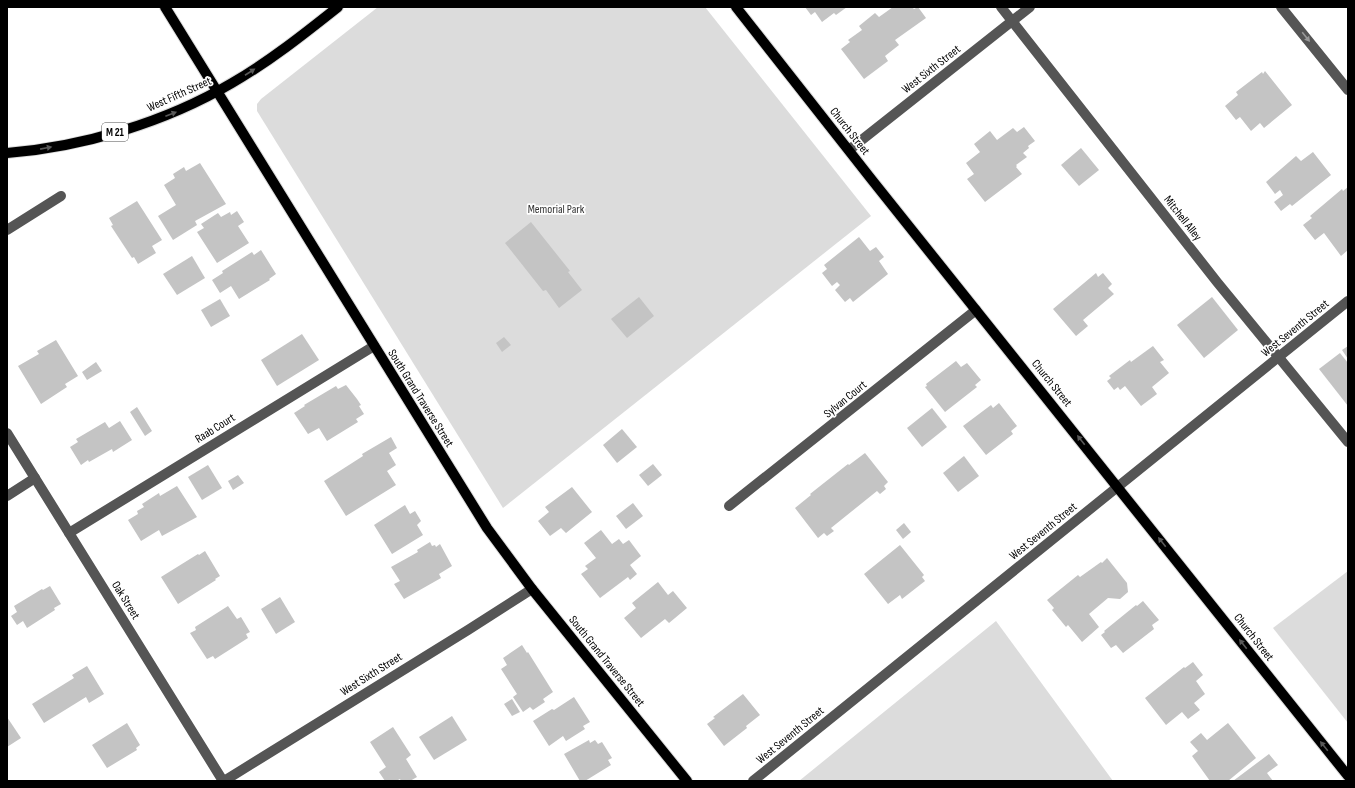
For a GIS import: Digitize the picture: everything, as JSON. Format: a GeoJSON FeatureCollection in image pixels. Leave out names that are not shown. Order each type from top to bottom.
{"type":"FeatureCollection","features":[{"type":"Feature","properties":{"kind":"main road","name":"South Grand Traverse Street"},"geometry":{"type":"LineString","coordinates":[[165,7],[498,544],[532,589],[687,781]]}},
{"type":"Feature","properties":{"kind":"main road","name":"West Fifth Street"},"geometry":{"type":"LineString","coordinates":[[7,154],[36,150],[89,139],[117,132],[173,113],[217,92],[264,63],[338,7]]}},
{"type":"Feature","properties":{"kind":"main road","name":"Church Street"},"geometry":{"type":"LineString","coordinates":[[736,7],[1348,776]]}},
{"type":"Feature","properties":{"kind":"street","name":"Mitchell Alley"},"geometry":{"type":"LineString","coordinates":[[1001,7],[1217,282],[1348,442]]}},
{"type":"Feature","properties":{"kind":"street","name":"West Sixth Street"},"geometry":{"type":"LineString","coordinates":[[849,150],[1030,7]]}},
{"type":"Feature","properties":{"kind":"street"},"geometry":{"type":"LineString","coordinates":[[1281,7],[1348,90]]}},
{"type":"Feature","properties":{"kind":"street"},"geometry":{"type":"LineString","coordinates":[[7,230],[61,196]]}},
{"type":"Feature","properties":{"kind":"street","name":"West Seventh Street"},"geometry":{"type":"LineString","coordinates":[[753,781],[1348,301]]}},
{"type":"Feature","properties":{"kind":"street","name":"Sylvan Court"},"geometry":{"type":"LineString","coordinates":[[729,506],[976,310]]}},
{"type":"Feature","properties":{"kind":"street","name":"Raab Court"},"geometry":{"type":"LineString","coordinates":[[69,533],[374,346]]}},
{"type":"Feature","properties":{"kind":"street","name":"Oak Street"},"geometry":{"type":"LineString","coordinates":[[7,434],[224,781]]}},
{"type":"Feature","properties":{"kind":"street"},"geometry":{"type":"LineString","coordinates":[[7,496],[35,478]]}},
{"type":"Feature","properties":{"kind":"street","name":"West Sixth Street"},"geometry":{"type":"LineString","coordinates":[[224,781],[532,589]]}},
{"type":"Feature","properties":{"kind":"green space","name":"Memorial Park"},"geometry":{"type":"Polygon","coordinates":[[[378,7],[705,7],[871,216],[503,508],[257,111],[257,104],[261,99],[378,7]]]}},
{"type":"Feature","properties":{"kind":"green space"},"geometry":{"type":"Polygon","coordinates":[[[1348,571],[1348,723],[1273,628],[1348,571]]]}},
{"type":"Feature","properties":{"kind":"green space"},"geometry":{"type":"Polygon","coordinates":[[[996,621],[1113,781],[799,781],[996,621]]]}},
{"type":"Feature","properties":{"kind":"building"},"geometry":{"type":"Polygon","coordinates":[[[805,7],[847,7],[836,15],[834,13],[822,22],[815,12],[811,15],[805,7]]]}},
{"type":"Feature","properties":{"kind":"building"},"geometry":{"type":"Polygon","coordinates":[[[893,7],[912,7],[914,9],[918,7],[926,18],[895,40],[899,45],[885,56],[888,61],[864,79],[841,49],[850,42],[848,40],[862,30],[859,26],[875,13],[879,17],[893,7]]]}},
{"type":"Feature","properties":{"kind":"building"},"geometry":{"type":"Polygon","coordinates":[[[1265,71],[1292,105],[1264,128],[1260,123],[1251,131],[1240,117],[1236,120],[1225,106],[1238,95],[1236,92],[1262,72],[1263,74],[1265,71]]]}},
{"type":"Feature","properties":{"kind":"building"},"geometry":{"type":"Polygon","coordinates":[[[1024,127],[1035,141],[1028,146],[1029,148],[1023,153],[1027,157],[1016,165],[1022,174],[985,202],[967,179],[974,174],[966,163],[980,152],[974,144],[990,131],[997,140],[1013,128],[1017,132],[1024,127]]]}},
{"type":"Feature","properties":{"kind":"building"},"geometry":{"type":"Polygon","coordinates":[[[1081,148],[1099,170],[1079,186],[1061,165],[1081,148]]]}},
{"type":"Feature","properties":{"kind":"building"},"geometry":{"type":"Polygon","coordinates":[[[1313,152],[1331,175],[1292,206],[1290,204],[1281,211],[1274,202],[1283,195],[1280,190],[1275,194],[1266,182],[1296,156],[1301,161],[1313,152]]]}},
{"type":"Feature","properties":{"kind":"building"},"geometry":{"type":"Polygon","coordinates":[[[200,163],[226,204],[195,221],[197,225],[173,240],[158,216],[176,205],[164,185],[175,178],[173,174],[184,167],[186,171],[200,163]]]}},
{"type":"Feature","properties":{"kind":"building"},"geometry":{"type":"Polygon","coordinates":[[[1348,187],[1348,250],[1341,256],[1324,233],[1315,240],[1303,225],[1312,218],[1310,216],[1342,189],[1343,191],[1348,187]]]}},
{"type":"Feature","properties":{"kind":"building"},"geometry":{"type":"Polygon","coordinates":[[[137,201],[162,240],[152,246],[156,253],[138,264],[134,257],[132,258],[111,226],[113,225],[109,218],[137,201]]]}},
{"type":"Feature","properties":{"kind":"building"},"geometry":{"type":"Polygon","coordinates":[[[237,211],[244,222],[238,226],[249,243],[217,263],[197,232],[204,228],[201,224],[218,213],[221,217],[230,212],[231,215],[237,211]]]}},
{"type":"Feature","properties":{"kind":"building"},"geometry":{"type":"Polygon","coordinates":[[[531,222],[570,271],[568,272],[582,290],[559,308],[546,290],[543,291],[505,243],[531,222]]]}},
{"type":"Feature","properties":{"kind":"building"},"geometry":{"type":"Polygon","coordinates":[[[859,237],[870,251],[876,247],[884,257],[879,261],[888,274],[853,302],[850,298],[845,302],[835,290],[840,285],[837,282],[832,286],[822,273],[827,269],[824,265],[859,237]]]}},
{"type":"Feature","properties":{"kind":"building"},"geometry":{"type":"Polygon","coordinates":[[[261,250],[276,274],[269,279],[270,280],[239,299],[231,286],[220,293],[212,280],[223,273],[222,271],[252,252],[254,255],[261,250]]]}},
{"type":"Feature","properties":{"kind":"building"},"geometry":{"type":"Polygon","coordinates":[[[192,256],[205,278],[177,295],[163,274],[192,256]]]}},
{"type":"Feature","properties":{"kind":"building"},"geometry":{"type":"Polygon","coordinates":[[[1096,273],[1098,277],[1103,273],[1112,284],[1108,288],[1114,294],[1083,320],[1088,326],[1076,336],[1053,309],[1096,273]]]}},
{"type":"Feature","properties":{"kind":"building"},"geometry":{"type":"Polygon","coordinates":[[[639,297],[654,316],[627,338],[611,319],[639,297]]]}},
{"type":"Feature","properties":{"kind":"building"},"geometry":{"type":"Polygon","coordinates":[[[1212,297],[1238,330],[1204,358],[1177,325],[1212,297]]]}},
{"type":"Feature","properties":{"kind":"building"},"geometry":{"type":"Polygon","coordinates":[[[220,299],[230,316],[211,327],[201,310],[220,299]]]}},
{"type":"Feature","properties":{"kind":"building"},"geometry":{"type":"Polygon","coordinates":[[[302,334],[319,360],[277,386],[261,360],[302,334]]]}},
{"type":"Feature","properties":{"kind":"building"},"geometry":{"type":"Polygon","coordinates":[[[504,337],[511,345],[502,352],[496,343],[504,337]]]}},
{"type":"Feature","properties":{"kind":"building"},"geometry":{"type":"Polygon","coordinates":[[[56,340],[78,376],[65,384],[67,387],[41,404],[18,366],[39,354],[37,351],[56,340]]]}},
{"type":"Feature","properties":{"kind":"building"},"geometry":{"type":"Polygon","coordinates":[[[1153,346],[1164,360],[1160,362],[1169,373],[1152,387],[1157,394],[1141,406],[1125,386],[1120,390],[1118,387],[1114,390],[1107,381],[1111,378],[1109,376],[1130,360],[1131,362],[1153,346]]]}},
{"type":"Feature","properties":{"kind":"building"},"geometry":{"type":"Polygon","coordinates":[[[1348,346],[1348,359],[1342,350],[1348,346]]]}},
{"type":"Feature","properties":{"kind":"building"},"geometry":{"type":"Polygon","coordinates":[[[1340,353],[1348,363],[1348,406],[1319,369],[1340,353]]]}},
{"type":"Feature","properties":{"kind":"building"},"geometry":{"type":"Polygon","coordinates":[[[956,361],[961,367],[967,363],[981,380],[975,385],[977,387],[945,412],[925,387],[927,386],[926,384],[956,361]]]}},
{"type":"Feature","properties":{"kind":"building"},"geometry":{"type":"Polygon","coordinates":[[[96,362],[102,371],[87,380],[82,372],[96,362]]]}},
{"type":"Feature","properties":{"kind":"building"},"geometry":{"type":"Polygon","coordinates":[[[346,385],[361,405],[359,406],[364,414],[356,419],[358,422],[327,441],[319,428],[308,434],[294,413],[305,406],[304,405],[336,386],[338,389],[346,385]]]}},
{"type":"Feature","properties":{"kind":"building"},"geometry":{"type":"Polygon","coordinates":[[[999,403],[1017,426],[1011,431],[1013,434],[986,455],[963,426],[991,405],[993,408],[999,403]]]}},
{"type":"Feature","properties":{"kind":"building"},"geometry":{"type":"Polygon","coordinates":[[[137,407],[152,431],[145,436],[130,412],[137,407]]]}},
{"type":"Feature","properties":{"kind":"building"},"geometry":{"type":"Polygon","coordinates":[[[932,408],[947,427],[922,447],[907,428],[932,408]]]}},
{"type":"Feature","properties":{"kind":"building"},"geometry":{"type":"Polygon","coordinates":[[[120,421],[132,440],[113,452],[112,449],[89,462],[88,460],[81,465],[70,447],[78,442],[76,439],[105,422],[109,428],[120,421]]]}},
{"type":"Feature","properties":{"kind":"building"},"geometry":{"type":"Polygon","coordinates":[[[622,429],[637,447],[617,463],[603,445],[622,429]]]}},
{"type":"Feature","properties":{"kind":"building"},"geometry":{"type":"Polygon","coordinates":[[[391,437],[397,448],[389,453],[396,465],[387,471],[396,485],[346,516],[324,481],[363,456],[362,454],[391,437]]]}},
{"type":"Feature","properties":{"kind":"building"},"geometry":{"type":"Polygon","coordinates":[[[865,453],[888,482],[884,486],[886,489],[880,494],[877,491],[831,528],[834,531],[827,536],[824,533],[818,538],[795,508],[848,464],[849,465],[865,453]]]}},
{"type":"Feature","properties":{"kind":"building"},"geometry":{"type":"Polygon","coordinates":[[[964,456],[979,476],[958,492],[943,473],[964,456]]]}},
{"type":"Feature","properties":{"kind":"building"},"geometry":{"type":"Polygon","coordinates":[[[653,464],[662,475],[648,486],[639,475],[653,464]]]}},
{"type":"Feature","properties":{"kind":"building"},"geometry":{"type":"Polygon","coordinates":[[[208,465],[222,488],[202,500],[188,477],[208,465]]]}},
{"type":"Feature","properties":{"kind":"building"},"geometry":{"type":"Polygon","coordinates":[[[238,475],[244,483],[233,490],[228,481],[238,475]]]}},
{"type":"Feature","properties":{"kind":"building"},"geometry":{"type":"Polygon","coordinates":[[[177,486],[197,517],[162,536],[159,530],[141,541],[128,520],[138,514],[137,511],[144,507],[142,504],[159,493],[160,496],[177,486]]]}},
{"type":"Feature","properties":{"kind":"building"},"geometry":{"type":"Polygon","coordinates":[[[572,487],[592,512],[566,533],[561,528],[550,536],[538,521],[549,512],[545,507],[572,487]]]}},
{"type":"Feature","properties":{"kind":"building"},"geometry":{"type":"Polygon","coordinates":[[[633,503],[643,516],[626,529],[616,516],[633,503]]]}},
{"type":"Feature","properties":{"kind":"building"},"geometry":{"type":"Polygon","coordinates":[[[405,505],[410,514],[415,511],[421,521],[417,525],[423,535],[392,554],[374,525],[405,505]]]}},
{"type":"Feature","properties":{"kind":"building"},"geometry":{"type":"Polygon","coordinates":[[[904,523],[911,532],[903,539],[896,530],[904,523]]]}},
{"type":"Feature","properties":{"kind":"building"},"geometry":{"type":"Polygon","coordinates":[[[601,530],[612,544],[619,539],[623,544],[629,540],[641,556],[630,565],[637,574],[630,580],[628,577],[600,598],[581,574],[588,569],[585,566],[596,558],[584,543],[601,530]]]}},
{"type":"Feature","properties":{"kind":"building"},"geometry":{"type":"Polygon","coordinates":[[[430,542],[432,546],[435,545],[436,547],[440,544],[452,566],[439,574],[441,578],[404,599],[394,584],[400,581],[391,567],[418,552],[417,550],[430,542]]]}},
{"type":"Feature","properties":{"kind":"building"},"geometry":{"type":"Polygon","coordinates":[[[900,545],[924,575],[922,577],[925,581],[902,599],[900,595],[888,604],[864,574],[900,545]]]}},
{"type":"Feature","properties":{"kind":"building"},"geometry":{"type":"Polygon","coordinates":[[[205,551],[220,576],[178,604],[161,577],[205,551]]]}},
{"type":"Feature","properties":{"kind":"building"},"geometry":{"type":"Polygon","coordinates":[[[1107,558],[1127,583],[1128,592],[1120,599],[1108,598],[1089,614],[1099,627],[1082,642],[1068,625],[1066,627],[1052,610],[1054,608],[1047,600],[1078,575],[1080,577],[1101,562],[1102,563],[1107,558]]]}},
{"type":"Feature","properties":{"kind":"building"},"geometry":{"type":"Polygon","coordinates":[[[658,582],[668,595],[673,591],[687,608],[669,623],[665,619],[641,638],[624,618],[636,608],[632,603],[658,582]]]}},
{"type":"Feature","properties":{"kind":"building"},"geometry":{"type":"Polygon","coordinates":[[[50,586],[61,604],[54,608],[55,610],[27,628],[23,621],[17,625],[11,616],[17,612],[14,606],[42,589],[43,590],[50,586]]]}},
{"type":"Feature","properties":{"kind":"building"},"geometry":{"type":"Polygon","coordinates":[[[280,597],[295,622],[276,634],[261,609],[280,597]]]}},
{"type":"Feature","properties":{"kind":"building"},"geometry":{"type":"Polygon","coordinates":[[[1143,601],[1159,620],[1152,625],[1154,629],[1123,653],[1116,645],[1111,648],[1101,635],[1136,605],[1137,606],[1143,601]]]}},
{"type":"Feature","properties":{"kind":"building"},"geometry":{"type":"Polygon","coordinates":[[[228,606],[237,619],[241,617],[250,632],[246,634],[248,638],[215,659],[213,656],[207,659],[190,633],[196,630],[195,627],[228,606]]]}},
{"type":"Feature","properties":{"kind":"building"},"geometry":{"type":"Polygon","coordinates":[[[522,645],[553,692],[543,699],[545,702],[533,710],[530,707],[523,712],[513,697],[517,694],[501,669],[507,665],[503,658],[522,645]]]}},
{"type":"Feature","properties":{"kind":"building"},"geometry":{"type":"Polygon","coordinates":[[[1193,662],[1203,675],[1196,681],[1205,694],[1194,703],[1200,710],[1188,719],[1182,712],[1166,725],[1145,698],[1184,667],[1185,668],[1193,662]]]}},
{"type":"Feature","properties":{"kind":"building"},"geometry":{"type":"Polygon","coordinates":[[[87,666],[104,694],[89,703],[86,697],[44,723],[32,704],[74,678],[72,675],[87,666]]]}},
{"type":"Feature","properties":{"kind":"building"},"geometry":{"type":"Polygon","coordinates":[[[743,694],[760,715],[746,726],[747,728],[724,746],[707,724],[715,718],[713,717],[743,694]]]}},
{"type":"Feature","properties":{"kind":"building"},"geometry":{"type":"Polygon","coordinates":[[[574,697],[590,722],[583,726],[585,729],[566,741],[563,736],[549,746],[533,721],[574,697]]]}},
{"type":"Feature","properties":{"kind":"building"},"geometry":{"type":"Polygon","coordinates":[[[512,699],[520,712],[512,716],[504,704],[512,699]]]}},
{"type":"Feature","properties":{"kind":"building"},"geometry":{"type":"Polygon","coordinates":[[[452,716],[467,740],[434,760],[419,737],[452,716]]]}},
{"type":"Feature","properties":{"kind":"building"},"geometry":{"type":"Polygon","coordinates":[[[7,717],[21,738],[7,747],[7,717]]]}},
{"type":"Feature","properties":{"kind":"building"},"geometry":{"type":"Polygon","coordinates":[[[127,723],[140,745],[136,748],[137,750],[107,768],[92,745],[127,723]]]}},
{"type":"Feature","properties":{"kind":"building"},"geometry":{"type":"Polygon","coordinates":[[[1228,723],[1256,758],[1228,781],[1210,781],[1192,756],[1198,751],[1190,742],[1201,733],[1207,740],[1228,723]]]}},
{"type":"Feature","properties":{"kind":"building"},"geometry":{"type":"Polygon","coordinates":[[[393,727],[411,755],[406,759],[417,777],[410,781],[401,781],[400,779],[396,781],[385,781],[379,772],[386,767],[370,742],[393,727]]]}},
{"type":"Feature","properties":{"kind":"building"},"geometry":{"type":"Polygon","coordinates":[[[589,740],[590,743],[595,740],[598,744],[602,742],[612,758],[608,760],[611,765],[585,781],[580,781],[564,754],[589,740]]]}},
{"type":"Feature","properties":{"kind":"building"},"geometry":{"type":"Polygon","coordinates":[[[1269,754],[1278,765],[1267,773],[1273,781],[1233,781],[1269,754]]]}}]}
